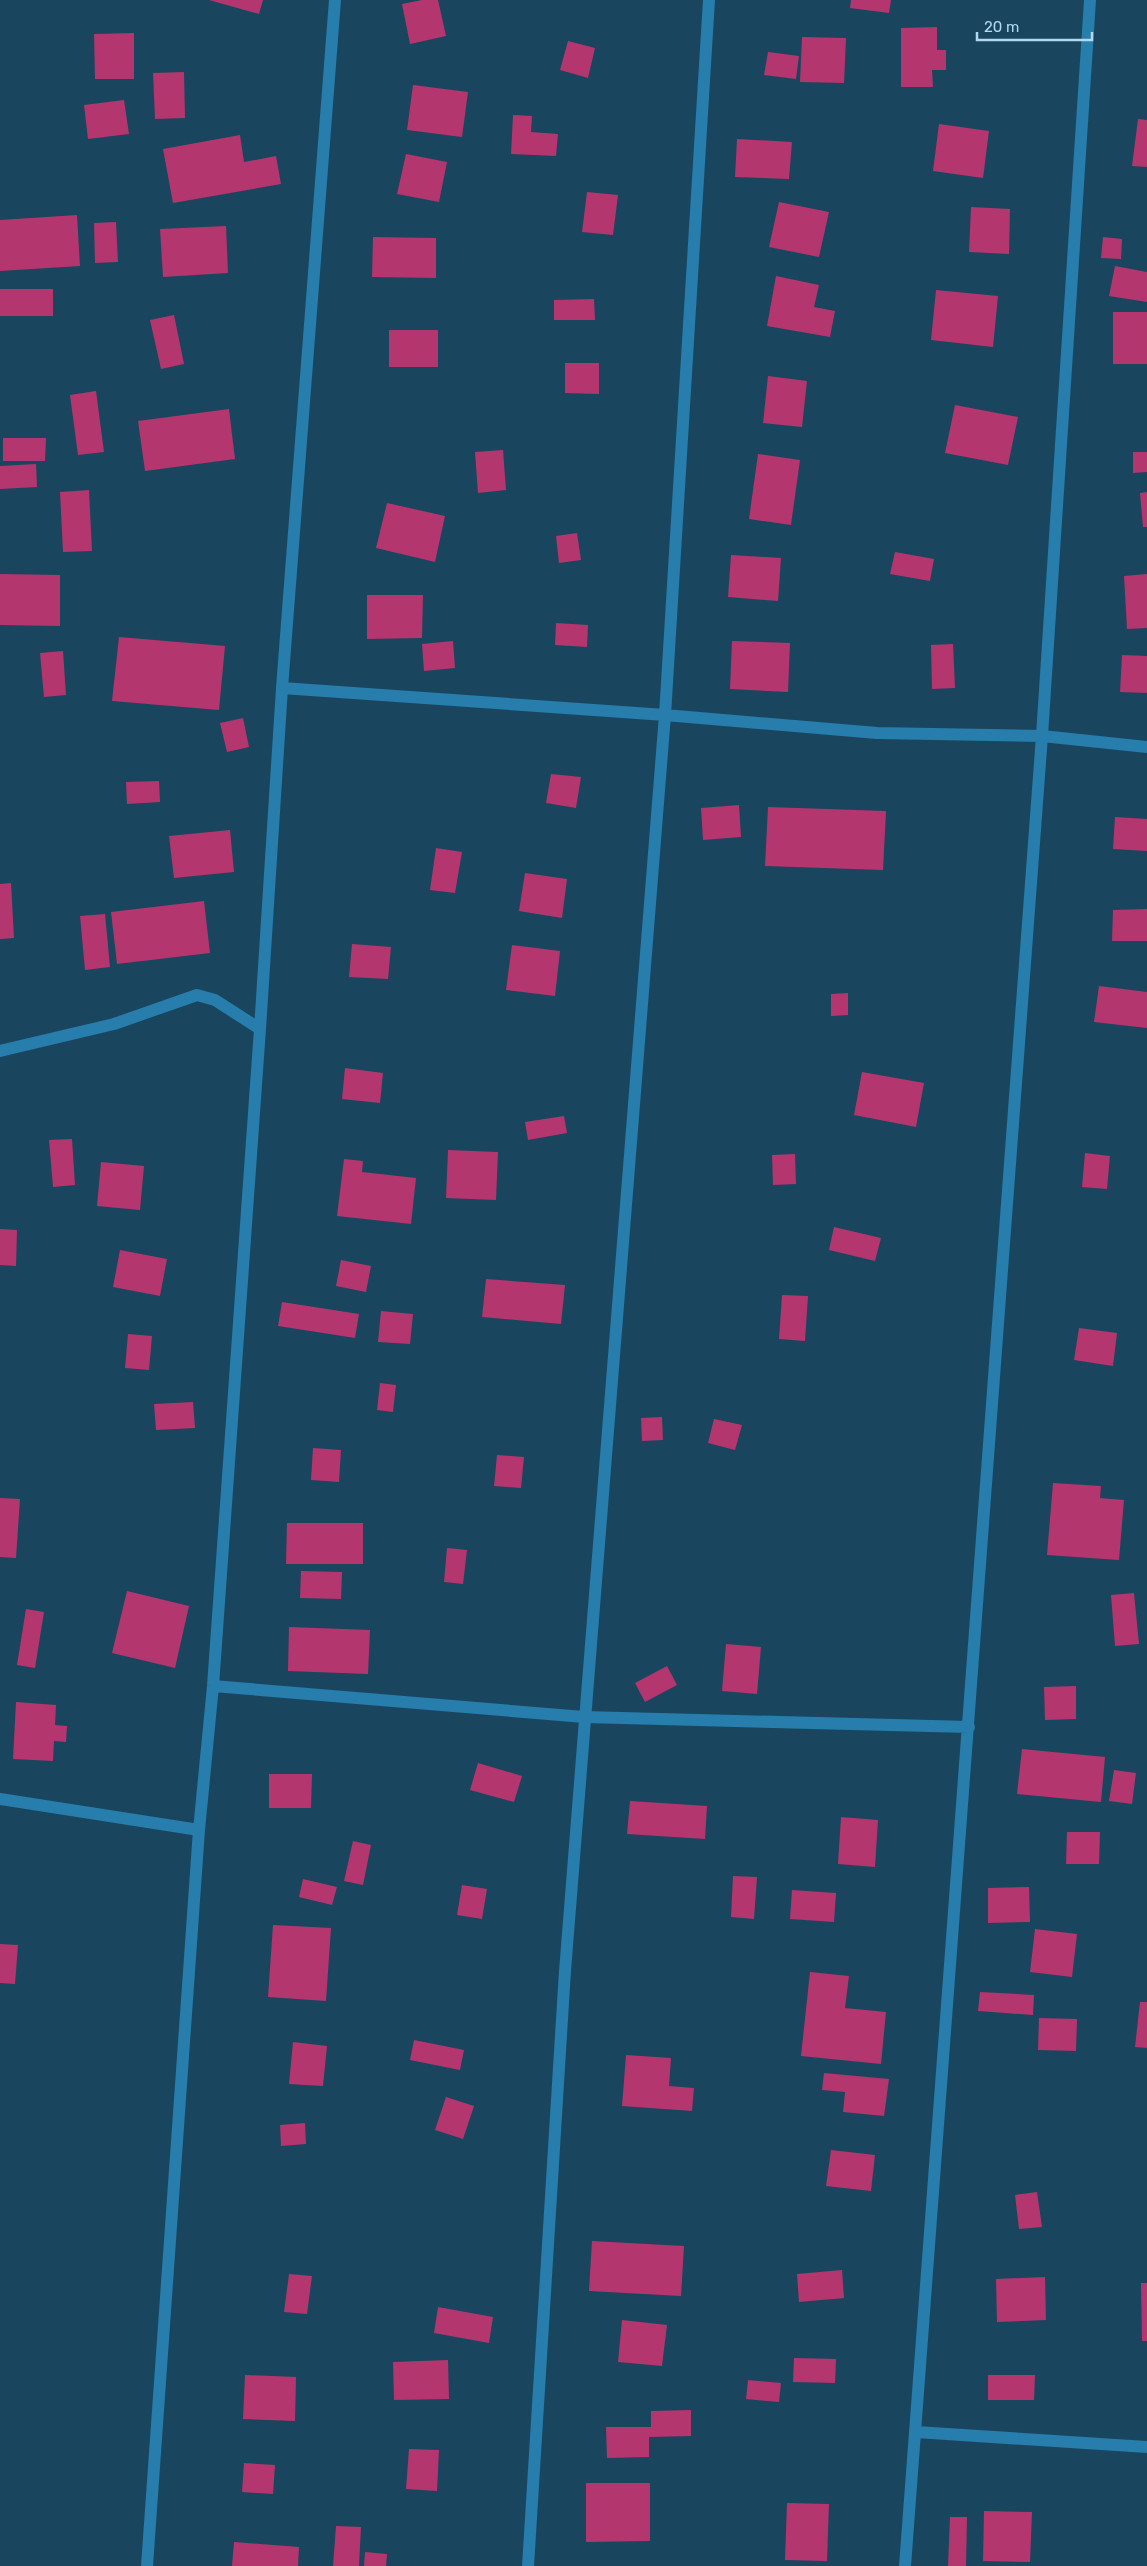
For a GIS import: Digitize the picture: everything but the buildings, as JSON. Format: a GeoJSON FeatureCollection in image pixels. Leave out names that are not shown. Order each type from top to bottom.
{"type":"FeatureCollection","features":[{"type":"Feature","properties":{"kind":"street"},"geometry":{"type":"LineString","coordinates":[[147,2566],[198,1830],[213,1686],[260,1029],[282,688],[335,0]]}},
{"type":"Feature","properties":{"kind":"street"},"geometry":{"type":"LineString","coordinates":[[528,2566],[566,1961],[584,1717],[665,715],[708,0]]}},
{"type":"Feature","properties":{"kind":"street"},"geometry":{"type":"LineString","coordinates":[[905,2566],[1042,736],[1090,0]]}},
{"type":"Feature","properties":{"kind":"street"},"geometry":{"type":"LineString","coordinates":[[282,688],[665,715],[877,733],[1042,736],[1147,746]]}},
{"type":"Feature","properties":{"kind":"street"},"geometry":{"type":"LineString","coordinates":[[0,1051],[114,1024],[197,996],[215,1000],[260,1029]]}},
{"type":"Feature","properties":{"kind":"street"},"geometry":{"type":"LineString","coordinates":[[213,1686],[584,1717],[969,1727]]}},
{"type":"Feature","properties":{"kind":"street"},"geometry":{"type":"LineString","coordinates":[[0,1799],[198,1830]]}},
{"type":"Feature","properties":{"kind":"street"},"geometry":{"type":"LineString","coordinates":[[916,2432],[1147,2447]]}}]}
